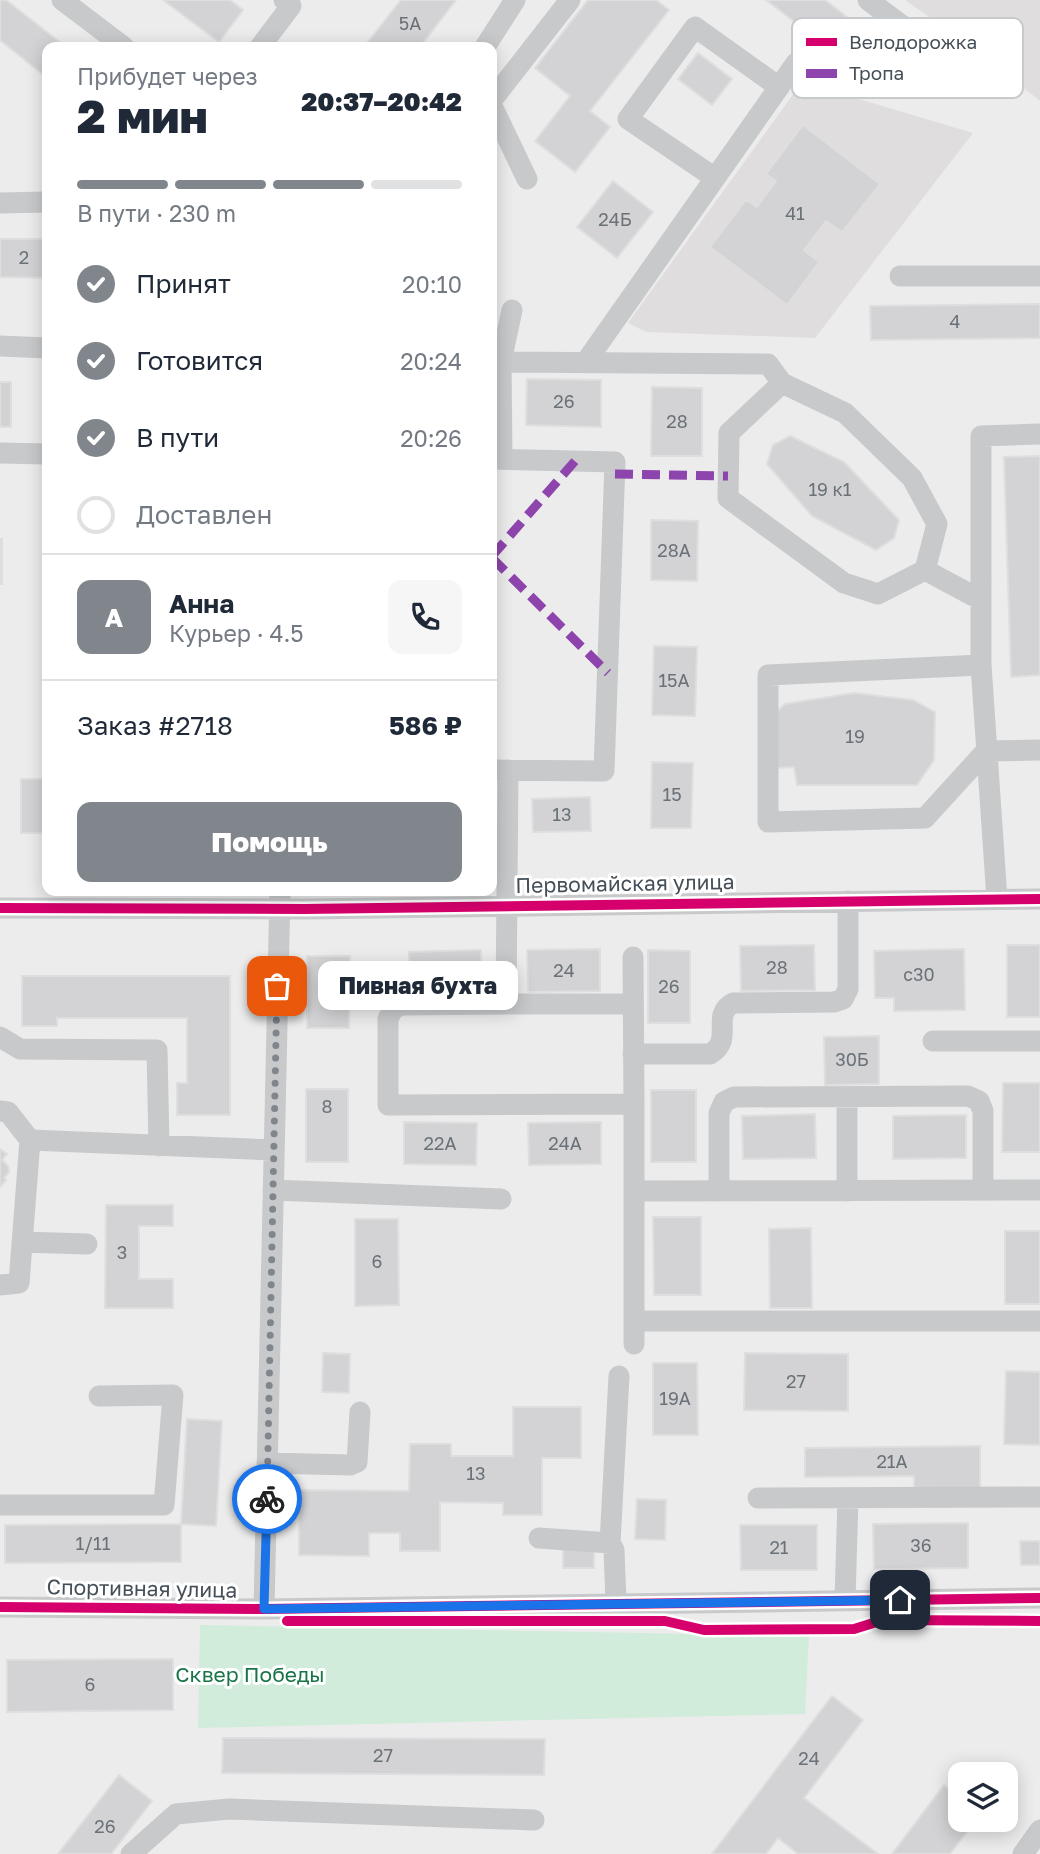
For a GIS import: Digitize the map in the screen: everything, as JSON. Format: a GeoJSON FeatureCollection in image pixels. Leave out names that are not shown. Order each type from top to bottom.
{"type":"FeatureCollection","features":[{"type":"Feature","properties":{"kind":"street"},"geometry":{"type":"LineString","coordinates":[[62,0],[117,42]]}},
{"type":"Feature","properties":{"kind":"street"},"geometry":{"type":"LineString","coordinates":[[264,42],[291,5],[284,0]]}},
{"type":"Feature","properties":{"kind":"street"},"geometry":{"type":"LineString","coordinates":[[488,42],[516,0]]}},
{"type":"Feature","properties":{"kind":"street"},"geometry":{"type":"LineString","coordinates":[[497,94],[570,0]]}},
{"type":"Feature","properties":{"kind":"street"},"geometry":{"type":"LineString","coordinates":[[868,0],[892,18]]}},
{"type":"Feature","properties":{"kind":"street"},"geometry":{"type":"LineString","coordinates":[[715,178],[628,119],[695,27],[779,87]]}},
{"type":"Feature","properties":{"kind":"street"},"geometry":{"type":"LineString","coordinates":[[585,363],[633,279],[715,178],[792,69]]}},
{"type":"Feature","properties":{"kind":"street"},"geometry":{"type":"LineString","coordinates":[[497,116],[527,179]]}},
{"type":"Feature","properties":{"kind":"street"},"geometry":{"type":"LineString","coordinates":[[0,203],[42,202]]}},
{"type":"Feature","properties":{"kind":"street"},"geometry":{"type":"LineString","coordinates":[[900,276],[1040,276]]}},
{"type":"Feature","properties":{"kind":"street"},"geometry":{"type":"LineString","coordinates":[[497,359],[512,310]]}},
{"type":"Feature","properties":{"kind":"street"},"geometry":{"type":"LineString","coordinates":[[0,346],[42,348]]}},
{"type":"Feature","properties":{"kind":"street"},"geometry":{"type":"LineString","coordinates":[[497,362],[768,365],[782,383],[845,413],[912,478],[937,524],[925,570],[878,594],[844,583],[728,498],[729,433],[782,383]]}},
{"type":"Feature","properties":{"kind":"street"},"geometry":{"type":"LineString","coordinates":[[997,899],[981,665],[981,436],[1040,434]]}},
{"type":"Feature","properties":{"kind":"street"},"geometry":{"type":"LineString","coordinates":[[0,453],[42,454]]}},
{"type":"Feature","properties":{"kind":"street"},"geometry":{"type":"LineString","coordinates":[[497,459],[615,462],[604,771],[500,770],[506,905],[506,1004]]}},
{"type":"Feature","properties":{"kind":"street"},"geometry":{"type":"LineString","coordinates":[[925,570],[981,600]]}},
{"type":"Feature","properties":{"kind":"street"},"geometry":{"type":"LineString","coordinates":[[981,665],[768,675],[768,822],[925,818],[986,751],[1040,750]]}},
{"type":"Feature","properties":{"kind":"street","name":"Первомайская улица"},"geometry":{"type":"LineString","coordinates":[[0,908],[279,900],[506,905],[1040,899]]}},
{"type":"Feature","properties":{"kind":"street"},"geometry":{"type":"LineString","coordinates":[[264,1609],[279,900]]}},
{"type":"Feature","properties":{"kind":"street"},"geometry":{"type":"LineString","coordinates":[[633,1054],[710,1054],[718,1049],[722,1042],[722,1014],[726,1006],[733,1003],[834,1002],[843,999],[848,989],[848,901]]}},
{"type":"Feature","properties":{"kind":"street"},"geometry":{"type":"LineString","coordinates":[[633,957],[634,1343]]}},
{"type":"Feature","properties":{"kind":"street"},"geometry":{"type":"LineString","coordinates":[[634,1004],[401,1005],[393,1009],[388,1019],[388,1105],[634,1104]]}},
{"type":"Feature","properties":{"kind":"street"},"geometry":{"type":"LineString","coordinates":[[0,1037],[20,1049],[157,1050],[159,1146]]}},
{"type":"Feature","properties":{"kind":"street"},"geometry":{"type":"LineString","coordinates":[[933,1041],[1040,1041]]}},
{"type":"Feature","properties":{"kind":"street"},"geometry":{"type":"LineString","coordinates":[[719,1191],[719,1113],[724,1102],[734,1097],[968,1096],[979,1101],[983,1111],[983,1190]]}},
{"type":"Feature","properties":{"kind":"street"},"geometry":{"type":"LineString","coordinates":[[847,1097],[847,1191]]}},
{"type":"Feature","properties":{"kind":"street"},"geometry":{"type":"LineString","coordinates":[[0,1111],[8,1112],[30,1140],[19,1283],[0,1284]]}},
{"type":"Feature","properties":{"kind":"street"},"geometry":{"type":"LineString","coordinates":[[30,1140],[274,1150]]}},
{"type":"Feature","properties":{"kind":"street"},"geometry":{"type":"LineString","coordinates":[[273,1190],[501,1199]]}},
{"type":"Feature","properties":{"kind":"street"},"geometry":{"type":"LineString","coordinates":[[634,1191],[1040,1190]]}},
{"type":"Feature","properties":{"kind":"street"},"geometry":{"type":"LineString","coordinates":[[22,1242],[87,1244]]}},
{"type":"Feature","properties":{"kind":"street"},"geometry":{"type":"LineString","coordinates":[[634,1321],[1040,1321]]}},
{"type":"Feature","properties":{"kind":"street"},"geometry":{"type":"LineString","coordinates":[[616,1603],[614,1550],[610,1543],[619,1376]]}},
{"type":"Feature","properties":{"kind":"street"},"geometry":{"type":"LineString","coordinates":[[0,1505],[164,1505],[173,1395],[99,1396]]}},
{"type":"Feature","properties":{"kind":"street"},"geometry":{"type":"LineString","coordinates":[[267,1463],[350,1465],[357,1462],[360,1412]]}},
{"type":"Feature","properties":{"kind":"street"},"geometry":{"type":"LineString","coordinates":[[758,1498],[1040,1497]]}},
{"type":"Feature","properties":{"kind":"street"},"geometry":{"type":"LineString","coordinates":[[845,1600],[848,1498]]}},
{"type":"Feature","properties":{"kind":"street"},"geometry":{"type":"LineString","coordinates":[[539,1538],[610,1543]]}},
{"type":"Feature","properties":{"kind":"street","name":"Спортивная улица"},"geometry":{"type":"LineString","coordinates":[[0,1607],[264,1609],[1040,1598]]}},
{"type":"Feature","properties":{"kind":"street"},"geometry":{"type":"LineString","coordinates":[[141,1852],[176,1814],[229,1809],[534,1820]]}},
{"type":"Feature","properties":{"kind":"street"},"geometry":{"type":"LineString","coordinates":[[1023,1854],[1040,1830]]}},
{"type":"Feature","properties":{"kind":"shaded area"},"geometry":{"type":"Polygon","coordinates":[[[905,0],[1040,0],[1040,101],[1023,87],[1023,18],[931,18],[905,0]]]}},
{"type":"Feature","properties":{"kind":"shaded area"},"geometry":{"type":"Polygon","coordinates":[[[792,96],[792,98],[856,98],[973,133],[815,338],[646,332],[628,323],[792,96]]]}},
{"type":"Feature","properties":{"kind":"green space","name":"Сквер Победы"},"geometry":{"type":"Polygon","coordinates":[[[200,1625],[809,1636],[805,1714],[198,1728],[200,1625]]]}},
{"type":"Feature","properties":{"kind":"building"},"geometry":{"type":"Polygon","coordinates":[[[0,0],[6,0],[60,42],[42,42],[42,74],[0,40],[0,0]]]}},
{"type":"Feature","properties":{"kind":"building"},"geometry":{"type":"Polygon","coordinates":[[[163,0],[230,0],[243,10],[219,42],[163,0]]]}},
{"type":"Feature","properties":{"kind":"building"},"geometry":{"type":"Polygon","coordinates":[[[401,0],[456,0],[424,42],[368,42],[401,0]]]}},
{"type":"Feature","properties":{"kind":"building"},"geometry":{"type":"Polygon","coordinates":[[[588,0],[656,0],[669,10],[590,111],[610,127],[575,172],[535,141],[570,96],[535,68],[588,0]]]}},
{"type":"Feature","properties":{"kind":"building"},"geometry":{"type":"Polygon","coordinates":[[[766,0],[825,0],[848,18],[792,18],[766,0]]]}},
{"type":"Feature","properties":{"kind":"building"},"geometry":{"type":"Polygon","coordinates":[[[698,53],[732,79],[712,105],[678,79],[698,53]]]}},
{"type":"Feature","properties":{"kind":"building"},"geometry":{"type":"Polygon","coordinates":[[[803,125],[880,184],[842,232],[826,221],[804,250],[819,262],[787,305],[710,247],[746,200],[757,207],[776,181],[766,174],[803,125]]]}},
{"type":"Feature","properties":{"kind":"building"},"geometry":{"type":"Polygon","coordinates":[[[613,181],[653,212],[617,258],[577,227],[613,181]]]}},
{"type":"Feature","properties":{"kind":"building"},"geometry":{"type":"Polygon","coordinates":[[[0,239],[42,239],[42,278],[0,277],[0,239]]]}},
{"type":"Feature","properties":{"kind":"building"},"geometry":{"type":"Polygon","coordinates":[[[1040,304],[1040,338],[871,340],[870,306],[1040,304]]]}},
{"type":"Feature","properties":{"kind":"building"},"geometry":{"type":"Polygon","coordinates":[[[527,379],[601,380],[601,427],[526,425],[527,379]]]}},
{"type":"Feature","properties":{"kind":"building"},"geometry":{"type":"Polygon","coordinates":[[[0,382],[11,382],[11,427],[0,427],[0,382]]]}},
{"type":"Feature","properties":{"kind":"building"},"geometry":{"type":"Polygon","coordinates":[[[652,387],[702,388],[702,456],[651,456],[652,387]]]}},
{"type":"Feature","properties":{"kind":"building"},"geometry":{"type":"Polygon","coordinates":[[[790,436],[844,462],[899,520],[894,538],[876,550],[812,516],[767,464],[773,445],[790,436]]]}},
{"type":"Feature","properties":{"kind":"building"},"geometry":{"type":"Polygon","coordinates":[[[1040,456],[1040,675],[1011,677],[1004,457],[1040,456]]]}},
{"type":"Feature","properties":{"kind":"building"},"geometry":{"type":"Polygon","coordinates":[[[651,520],[698,521],[697,581],[651,580],[651,520]]]}},
{"type":"Feature","properties":{"kind":"building"},"geometry":{"type":"Polygon","coordinates":[[[2,539],[2,584],[0,584],[2,539]]]}},
{"type":"Feature","properties":{"kind":"building"},"geometry":{"type":"Polygon","coordinates":[[[654,646],[697,647],[695,716],[652,715],[654,646]]]}},
{"type":"Feature","properties":{"kind":"building"},"geometry":{"type":"Polygon","coordinates":[[[854,693],[913,700],[935,712],[934,760],[917,785],[797,785],[794,767],[777,768],[774,714],[785,704],[854,693]]]}},
{"type":"Feature","properties":{"kind":"building"},"geometry":{"type":"Polygon","coordinates":[[[652,762],[693,763],[691,828],[651,828],[652,762]]]}},
{"type":"Feature","properties":{"kind":"building"},"geometry":{"type":"Polygon","coordinates":[[[21,779],[42,779],[42,833],[21,833],[21,779]]]}},
{"type":"Feature","properties":{"kind":"building"},"geometry":{"type":"Polygon","coordinates":[[[590,797],[591,831],[533,832],[532,799],[590,797]]]}},
{"type":"Feature","properties":{"kind":"building"},"geometry":{"type":"Polygon","coordinates":[[[814,945],[815,990],[741,991],[740,946],[814,945]]]}},
{"type":"Feature","properties":{"kind":"building"},"geometry":{"type":"Polygon","coordinates":[[[1007,945],[1040,945],[1040,1017],[1007,1017],[1007,945]]]}},
{"type":"Feature","properties":{"kind":"building"},"geometry":{"type":"Polygon","coordinates":[[[600,949],[600,991],[528,992],[527,950],[600,949]]]}},
{"type":"Feature","properties":{"kind":"building"},"geometry":{"type":"Polygon","coordinates":[[[964,949],[965,1010],[894,1011],[894,998],[875,998],[874,951],[964,949]]]}},
{"type":"Feature","properties":{"kind":"building"},"geometry":{"type":"Polygon","coordinates":[[[481,950],[482,992],[409,994],[409,952],[481,950]]]}},
{"type":"Feature","properties":{"kind":"building"},"geometry":{"type":"Polygon","coordinates":[[[648,950],[690,951],[690,1023],[648,1023],[648,950]]]}},
{"type":"Feature","properties":{"kind":"building"},"geometry":{"type":"Polygon","coordinates":[[[307,956],[350,956],[349,1028],[307,1028],[307,956]]]}},
{"type":"Feature","properties":{"kind":"building"},"geometry":{"type":"Polygon","coordinates":[[[22,976],[230,976],[230,1115],[177,1115],[177,1083],[187,1083],[187,1018],[57,1018],[57,1026],[22,1026],[22,976]]]}},
{"type":"Feature","properties":{"kind":"building"},"geometry":{"type":"Polygon","coordinates":[[[879,1036],[879,1084],[825,1085],[824,1037],[879,1036]]]}},
{"type":"Feature","properties":{"kind":"building"},"geometry":{"type":"Polygon","coordinates":[[[1003,1083],[1040,1083],[1040,1152],[1002,1152],[1003,1083]]]}},
{"type":"Feature","properties":{"kind":"building"},"geometry":{"type":"Polygon","coordinates":[[[306,1089],[348,1089],[348,1162],[306,1162],[306,1089]]]}},
{"type":"Feature","properties":{"kind":"building"},"geometry":{"type":"Polygon","coordinates":[[[651,1090],[696,1090],[696,1162],[651,1162],[651,1090]]]}},
{"type":"Feature","properties":{"kind":"building"},"geometry":{"type":"Polygon","coordinates":[[[815,1114],[816,1158],[743,1159],[742,1116],[815,1114]]]}},
{"type":"Feature","properties":{"kind":"building"},"geometry":{"type":"Polygon","coordinates":[[[966,1115],[966,1158],[893,1159],[893,1116],[966,1115]]]}},
{"type":"Feature","properties":{"kind":"building"},"geometry":{"type":"Polygon","coordinates":[[[404,1122],[477,1123],[476,1165],[404,1164],[404,1122]]]}},
{"type":"Feature","properties":{"kind":"building"},"geometry":{"type":"Polygon","coordinates":[[[601,1122],[601,1164],[529,1165],[528,1123],[601,1122]]]}},
{"type":"Feature","properties":{"kind":"building"},"geometry":{"type":"Polygon","coordinates":[[[0,1149],[7,1154],[2,1160],[8,1166],[9,1172],[0,1187],[0,1149]]]}},
{"type":"Feature","properties":{"kind":"building"},"geometry":{"type":"Polygon","coordinates":[[[106,1205],[173,1205],[173,1226],[139,1226],[139,1279],[173,1279],[173,1308],[105,1308],[106,1205]]]}},
{"type":"Feature","properties":{"kind":"building"},"geometry":{"type":"Polygon","coordinates":[[[653,1217],[701,1217],[701,1295],[654,1295],[653,1217]]]}},
{"type":"Feature","properties":{"kind":"building"},"geometry":{"type":"Polygon","coordinates":[[[355,1219],[398,1219],[399,1305],[355,1306],[355,1219]]]}},
{"type":"Feature","properties":{"kind":"building"},"geometry":{"type":"Polygon","coordinates":[[[811,1228],[812,1308],[770,1308],[769,1229],[811,1228]]]}},
{"type":"Feature","properties":{"kind":"building"},"geometry":{"type":"Polygon","coordinates":[[[1005,1231],[1040,1231],[1040,1304],[1005,1304],[1005,1231]]]}},
{"type":"Feature","properties":{"kind":"building"},"geometry":{"type":"Polygon","coordinates":[[[323,1353],[350,1354],[349,1393],[322,1392],[323,1353]]]}},
{"type":"Feature","properties":{"kind":"building"},"geometry":{"type":"Polygon","coordinates":[[[745,1353],[848,1354],[848,1411],[744,1410],[745,1353]]]}},
{"type":"Feature","properties":{"kind":"building"},"geometry":{"type":"Polygon","coordinates":[[[653,1363],[697,1363],[698,1435],[653,1435],[653,1363]]]}},
{"type":"Feature","properties":{"kind":"building"},"geometry":{"type":"Polygon","coordinates":[[[1006,1371],[1040,1372],[1040,1445],[1004,1444],[1006,1371]]]}},
{"type":"Feature","properties":{"kind":"building"},"geometry":{"type":"Polygon","coordinates":[[[513,1407],[581,1407],[581,1458],[542,1458],[542,1515],[503,1515],[503,1503],[440,1502],[440,1551],[400,1551],[400,1533],[369,1533],[369,1556],[299,1555],[299,1490],[409,1491],[410,1444],[451,1444],[451,1456],[513,1456],[513,1407]]]}},
{"type":"Feature","properties":{"kind":"building"},"geometry":{"type":"Polygon","coordinates":[[[187,1419],[222,1421],[216,1526],[181,1524],[187,1419]]]}},
{"type":"Feature","properties":{"kind":"building"},"geometry":{"type":"Polygon","coordinates":[[[980,1446],[980,1488],[914,1488],[914,1476],[805,1477],[805,1448],[980,1446]]]}},
{"type":"Feature","properties":{"kind":"building"},"geometry":{"type":"Polygon","coordinates":[[[637,1499],[666,1500],[665,1540],[635,1539],[637,1499]]]}},
{"type":"Feature","properties":{"kind":"building"},"geometry":{"type":"Polygon","coordinates":[[[968,1523],[968,1568],[874,1569],[873,1524],[968,1523]]]}},
{"type":"Feature","properties":{"kind":"building"},"geometry":{"type":"Polygon","coordinates":[[[181,1524],[181,1562],[5,1563],[5,1525],[181,1524]]]}},
{"type":"Feature","properties":{"kind":"building"},"geometry":{"type":"Polygon","coordinates":[[[740,1525],[817,1525],[817,1570],[741,1570],[740,1525]]]}},
{"type":"Feature","properties":{"kind":"building"},"geometry":{"type":"Polygon","coordinates":[[[1020,1541],[1040,1541],[1040,1565],[1021,1565],[1020,1541]]]}},
{"type":"Feature","properties":{"kind":"building"},"geometry":{"type":"Polygon","coordinates":[[[563,1548],[594,1548],[594,1568],[563,1568],[563,1548]]]}},
{"type":"Feature","properties":{"kind":"building"},"geometry":{"type":"Polygon","coordinates":[[[173,1659],[173,1710],[7,1712],[7,1660],[173,1659]]]}},
{"type":"Feature","properties":{"kind":"building"},"geometry":{"type":"Polygon","coordinates":[[[832,1696],[863,1720],[804,1798],[878,1854],[798,1854],[778,1838],[766,1854],[712,1854],[832,1696]]]}},
{"type":"Feature","properties":{"kind":"building"},"geometry":{"type":"Polygon","coordinates":[[[223,1738],[545,1739],[544,1775],[222,1773],[223,1738]]]}},
{"type":"Feature","properties":{"kind":"building"},"geometry":{"type":"Polygon","coordinates":[[[119,1775],[152,1801],[111,1854],[58,1854],[119,1775]]]}},
{"type":"Feature","properties":{"kind":"building"},"geometry":{"type":"Polygon","coordinates":[[[944,1785],[948,1788],[948,1832],[967,1832],[950,1854],[892,1854],[944,1785]]]}},
{"type":"Feature","properties":{"kind":"marked path"},"geometry":{"type":"LineString","coordinates":[[497,550],[575,461]]}},
{"type":"Feature","properties":{"kind":"marked path"},"geometry":{"type":"LineString","coordinates":[[615,474],[728,476]]}},
{"type":"Feature","properties":{"kind":"marked path"},"geometry":{"type":"LineString","coordinates":[[497,563],[608,673]]}},
{"type":"Feature","properties":{"kind":"cycle path"},"geometry":{"type":"LineString","coordinates":[[0,908],[304,909],[1040,899]]}},
{"type":"Feature","properties":{"kind":"cycle path"},"geometry":{"type":"LineString","coordinates":[[0,1607],[264,1609],[1040,1598]]}},
{"type":"Feature","properties":{"kind":"cycle path"},"geometry":{"type":"LineString","coordinates":[[287,1621],[665,1621],[704,1630],[854,1629],[883,1620],[1040,1621]]}},
{"type":"Feature","properties":{"kind":"way so far"},"geometry":{"type":"LineString","coordinates":[[267,1499],[277,986]]}},
{"type":"Feature","properties":{"kind":"place","name":"Пивная бухта"},"geometry":{"type":"Point","coordinates":[277,986]}},
{"type":"Feature","properties":{"kind":"route"},"geometry":{"type":"LineString","coordinates":[[267,1499],[264,1609],[900,1600]]}}]}
